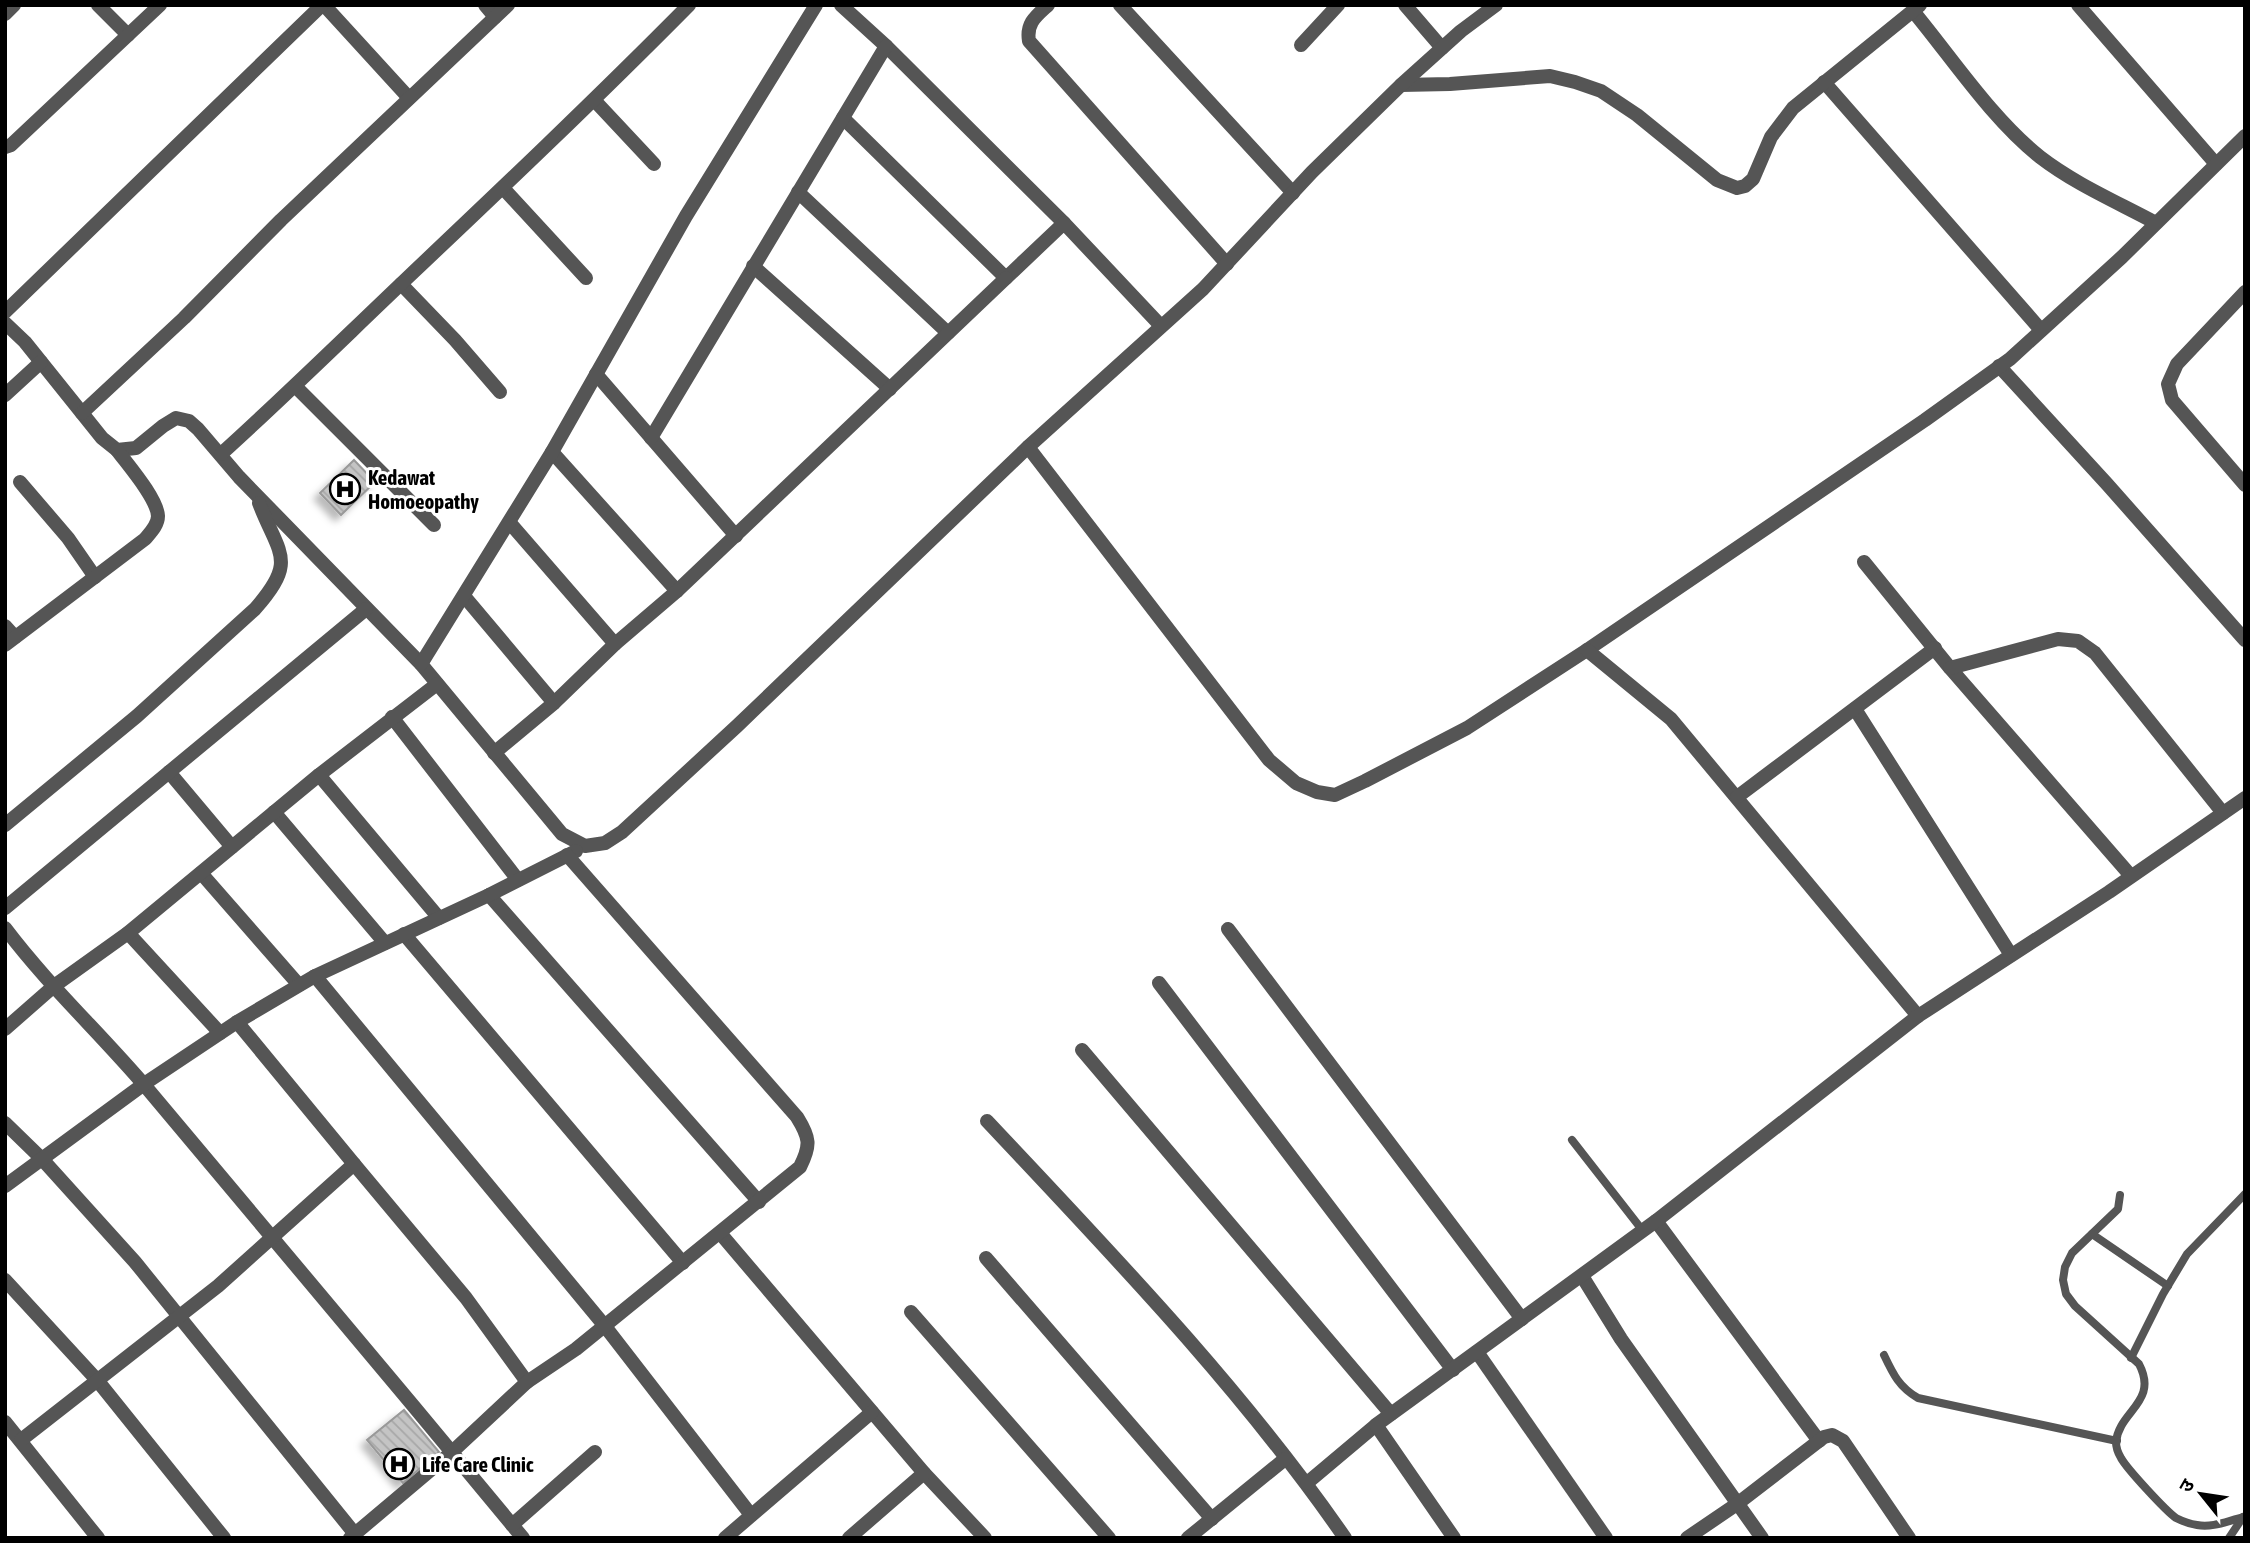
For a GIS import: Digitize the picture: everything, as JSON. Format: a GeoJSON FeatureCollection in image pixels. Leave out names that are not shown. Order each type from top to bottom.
{"type":"FeatureCollection","features":[{"type":"Feature","properties":{"kind":"street"},"geometry":{"type":"LineString","coordinates":[[5,14],[14,5]]}},
{"type":"Feature","properties":{"kind":"street"},"geometry":{"type":"LineString","coordinates":[[98,5],[128,35]]}},
{"type":"Feature","properties":{"kind":"street"},"geometry":{"type":"LineString","coordinates":[[5,147],[11,145],[160,5]]}},
{"type":"Feature","properties":{"kind":"street"},"geometry":{"type":"LineString","coordinates":[[5,312],[323,5],[409,98]]}},
{"type":"Feature","properties":{"kind":"street"},"geometry":{"type":"LineString","coordinates":[[485,5],[495,17]]}},
{"type":"Feature","properties":{"kind":"street"},"geometry":{"type":"LineString","coordinates":[[82,413],[508,5]]}},
{"type":"Feature","properties":{"kind":"street"},"geometry":{"type":"LineString","coordinates":[[221,454],[296,387],[595,100],[689,5]]}},
{"type":"Feature","properties":{"kind":"street"},"geometry":{"type":"LineString","coordinates":[[421,664],[510,523],[686,216],[816,5]]}},
{"type":"Feature","properties":{"kind":"street"},"geometry":{"type":"LineString","coordinates":[[841,5],[886,46],[1064,223],[1161,326]]}},
{"type":"Feature","properties":{"kind":"street"},"geometry":{"type":"LineString","coordinates":[[1048,5],[1031,23],[1028,29],[1029,41],[1227,264]]}},
{"type":"Feature","properties":{"kind":"street"},"geometry":{"type":"LineString","coordinates":[[1120,5],[1293,193]]}},
{"type":"Feature","properties":{"kind":"street"},"geometry":{"type":"LineString","coordinates":[[1301,46],[1338,5]]}},
{"type":"Feature","properties":{"kind":"street"},"geometry":{"type":"LineString","coordinates":[[1405,5],[1442,48]]}},
{"type":"Feature","properties":{"kind":"street"},"geometry":{"type":"LineString","coordinates":[[5,1186],[144,1084],[237,1022],[299,985],[489,895],[585,846],[605,843],[622,832],[737,726],[1028,447],[1203,289],[1293,193],[1401,85],[1496,5]]}},
{"type":"Feature","properties":{"kind":"street"},"geometry":{"type":"LineString","coordinates":[[2078,5],[2216,164]]}},
{"type":"Feature","properties":{"kind":"street"},"geometry":{"type":"LineString","coordinates":[[1401,85],[1550,76],[1575,82],[1601,91],[1637,115],[1717,180],[1737,188],[1745,186],[1753,179],[1778,125],[1793,108],[1916,8],[2010,130],[2039,156],[2069,178],[2156,223]]}},
{"type":"Feature","properties":{"kind":"street"},"geometry":{"type":"LineString","coordinates":[[651,438],[886,46]]}},
{"type":"Feature","properties":{"kind":"street"},"geometry":{"type":"LineString","coordinates":[[1824,82],[2041,330]]}},
{"type":"Feature","properties":{"kind":"street"},"geometry":{"type":"LineString","coordinates":[[595,100],[654,164]]}},
{"type":"Feature","properties":{"kind":"street"},"geometry":{"type":"LineString","coordinates":[[842,118],[1006,278]]}},
{"type":"Feature","properties":{"kind":"street"},"geometry":{"type":"LineString","coordinates":[[1028,447],[1269,760],[1296,783],[1317,792],[1335,795],[1467,728],[1587,650],[1925,420],[1999,366],[2041,330],[2245,136]]}},
{"type":"Feature","properties":{"kind":"street"},"geometry":{"type":"LineString","coordinates":[[503,188],[586,278]]}},
{"type":"Feature","properties":{"kind":"street"},"geometry":{"type":"LineString","coordinates":[[798,192],[948,333]]}},
{"type":"Feature","properties":{"kind":"street"},"geometry":{"type":"LineString","coordinates":[[494,752],[554,703],[615,644],[677,591],[1064,223]]}},
{"type":"Feature","properties":{"kind":"street"},"geometry":{"type":"LineString","coordinates":[[754,266],[890,389]]}},
{"type":"Feature","properties":{"kind":"street"},"geometry":{"type":"LineString","coordinates":[[401,284],[500,392]]}},
{"type":"Feature","properties":{"kind":"street"},"geometry":{"type":"LineString","coordinates":[[2242,299],[2177,364],[2168,384],[2172,400],[2245,485]]}},
{"type":"Feature","properties":{"kind":"street"},"geometry":{"type":"LineString","coordinates":[[5,323],[41,362],[102,438],[117,450],[155,505],[158,517],[145,539],[10,641],[5,626]]}},
{"type":"Feature","properties":{"kind":"street"},"geometry":{"type":"LineString","coordinates":[[5,395],[41,362]]}},
{"type":"Feature","properties":{"kind":"street"},"geometry":{"type":"LineString","coordinates":[[1999,366],[2245,640]]}},
{"type":"Feature","properties":{"kind":"street"},"geometry":{"type":"LineString","coordinates":[[596,374],[736,536]]}},
{"type":"Feature","properties":{"kind":"street"},"geometry":{"type":"LineString","coordinates":[[296,387],[434,525]]}},
{"type":"Feature","properties":{"kind":"street"},"geometry":{"type":"LineString","coordinates":[[117,450],[135,448],[176,418],[189,421],[254,494],[421,664],[562,834],[585,846]]}},
{"type":"Feature","properties":{"kind":"street"},"geometry":{"type":"LineString","coordinates":[[552,452],[677,591]]}},
{"type":"Feature","properties":{"kind":"street"},"geometry":{"type":"LineString","coordinates":[[20,482],[68,538],[95,577]]}},
{"type":"Feature","properties":{"kind":"street"},"geometry":{"type":"LineString","coordinates":[[5,825],[137,716],[255,609],[271,590],[282,570],[280,547],[254,494]]}},
{"type":"Feature","properties":{"kind":"street"},"geometry":{"type":"LineString","coordinates":[[510,523],[615,644]]}},
{"type":"Feature","properties":{"kind":"street"},"geometry":{"type":"LineString","coordinates":[[1864,562],[1950,667],[2131,876]]}},
{"type":"Feature","properties":{"kind":"street"},"geometry":{"type":"LineString","coordinates":[[464,596],[554,703]]}},
{"type":"Feature","properties":{"kind":"street"},"geometry":{"type":"LineString","coordinates":[[5,908],[366,609]]}},
{"type":"Feature","properties":{"kind":"street"},"geometry":{"type":"LineString","coordinates":[[1950,667],[2058,639],[2078,641],[2095,653],[2223,813]]}},
{"type":"Feature","properties":{"kind":"street"},"geometry":{"type":"LineString","coordinates":[[1737,797],[1935,648]]}},
{"type":"Feature","properties":{"kind":"street"},"geometry":{"type":"LineString","coordinates":[[1587,650],[1671,719],[1918,1016]]}},
{"type":"Feature","properties":{"kind":"street"},"geometry":{"type":"LineString","coordinates":[[5,1029],[54,986],[128,933],[319,775],[437,684]]}},
{"type":"Feature","properties":{"kind":"street"},"geometry":{"type":"LineString","coordinates":[[1855,709],[2011,956]]}},
{"type":"Feature","properties":{"kind":"street"},"geometry":{"type":"LineString","coordinates":[[392,717],[518,880]]}},
{"type":"Feature","properties":{"kind":"street"},"geometry":{"type":"LineString","coordinates":[[169,772],[232,847]]}},
{"type":"Feature","properties":{"kind":"street"},"geometry":{"type":"LineString","coordinates":[[319,775],[439,918]]}},
{"type":"Feature","properties":{"kind":"street"},"geometry":{"type":"LineString","coordinates":[[1307,1483],[1376,1425],[1643,1231],[1918,1016],[2245,798]]}},
{"type":"Feature","properties":{"kind":"street"},"geometry":{"type":"LineString","coordinates":[[274,812],[385,943]]}},
{"type":"Feature","properties":{"kind":"street"},"geometry":{"type":"LineString","coordinates":[[5,1123],[42,1159],[135,1262],[352,1536],[452,1452],[527,1382],[576,1349],[759,1202],[800,1167],[808,1150],[807,1134],[797,1117],[567,855]]}},
{"type":"Feature","properties":{"kind":"street"},"geometry":{"type":"LineString","coordinates":[[201,873],[299,985]]}},
{"type":"Feature","properties":{"kind":"street"},"geometry":{"type":"LineString","coordinates":[[489,895],[759,1202]]}},
{"type":"Feature","properties":{"kind":"street"},"geometry":{"type":"LineString","coordinates":[[5,928],[144,1084],[523,1538]]}},
{"type":"Feature","properties":{"kind":"street"},"geometry":{"type":"LineString","coordinates":[[1228,929],[1522,1319]]}},
{"type":"Feature","properties":{"kind":"street"},"geometry":{"type":"LineString","coordinates":[[128,933],[220,1033]]}},
{"type":"Feature","properties":{"kind":"street"},"geometry":{"type":"LineString","coordinates":[[404,934],[683,1264]]}},
{"type":"Feature","properties":{"kind":"street"},"geometry":{"type":"LineString","coordinates":[[315,976],[604,1325],[751,1515]]}},
{"type":"Feature","properties":{"kind":"street"},"geometry":{"type":"LineString","coordinates":[[1158,983],[1453,1370]]}},
{"type":"Feature","properties":{"kind":"street"},"geometry":{"type":"LineString","coordinates":[[237,1022],[466,1298],[527,1382]]}},
{"type":"Feature","properties":{"kind":"street"},"geometry":{"type":"LineString","coordinates":[[1082,1050],[1391,1414]]}},
{"type":"Feature","properties":{"kind":"street"},"geometry":{"type":"LineString","coordinates":[[987,1121],[1235,1394],[1307,1483],[1345,1538]]}},
{"type":"Feature","properties":{"kind":"street"},"geometry":{"type":"LineString","coordinates":[[21,1440],[180,1317],[354,1164]]}},
{"type":"Feature","properties":{"kind":"street"},"geometry":{"type":"LineString","coordinates":[[1656,1220],[1819,1441]]}},
{"type":"Feature","properties":{"kind":"street"},"geometry":{"type":"LineString","coordinates":[[720,1233],[924,1473],[985,1538]]}},
{"type":"Feature","properties":{"kind":"street"},"geometry":{"type":"LineString","coordinates":[[986,1258],[1212,1519]]}},
{"type":"Feature","properties":{"kind":"street"},"geometry":{"type":"LineString","coordinates":[[1582,1276],[1621,1339],[1762,1538]]}},
{"type":"Feature","properties":{"kind":"street"},"geometry":{"type":"LineString","coordinates":[[5,1280],[97,1380],[224,1538]]}},
{"type":"Feature","properties":{"kind":"street"},"geometry":{"type":"LineString","coordinates":[[911,1312],[1109,1538]]}},
{"type":"Feature","properties":{"kind":"street"},"geometry":{"type":"LineString","coordinates":[[1477,1352],[1606,1538]]}},
{"type":"Feature","properties":{"kind":"street"},"geometry":{"type":"LineString","coordinates":[[724,1538],[872,1412]]}},
{"type":"Feature","properties":{"kind":"street"},"geometry":{"type":"LineString","coordinates":[[5,1422],[99,1538]]}},
{"type":"Feature","properties":{"kind":"street"},"geometry":{"type":"LineString","coordinates":[[1376,1425],[1454,1538]]}},
{"type":"Feature","properties":{"kind":"street"},"geometry":{"type":"LineString","coordinates":[[1687,1538],[1832,1434],[1843,1441],[1909,1538]]}},
{"type":"Feature","properties":{"kind":"street"},"geometry":{"type":"LineString","coordinates":[[512,1525],[594,1452]]}},
{"type":"Feature","properties":{"kind":"street"},"geometry":{"type":"LineString","coordinates":[[1188,1538],[1285,1458]]}},
{"type":"Feature","properties":{"kind":"street"},"geometry":{"type":"LineString","coordinates":[[849,1538],[924,1473]]}},
{"type":"Feature","properties":{"kind":"lane"},"geometry":{"type":"LineString","coordinates":[[1572,1140],[1643,1231]]}},
{"type":"Feature","properties":{"kind":"lane"},"geometry":{"type":"LineString","coordinates":[[2131,1358],[2186,1254],[2245,1194]]}},
{"type":"Feature","properties":{"kind":"lane"},"geometry":{"type":"LineString","coordinates":[[2120,1195],[2118,1209],[2072,1253],[2065,1267],[2063,1280],[2066,1294],[2075,1306],[2139,1364],[2147,1383],[2117,1441],[2121,1459],[2175,1517],[2199,1526],[2215,1525],[2244,1517]]}},
{"type":"Feature","properties":{"kind":"lane"},"geometry":{"type":"LineString","coordinates":[[2092,1234],[2168,1286]]}},
{"type":"Feature","properties":{"kind":"lane"},"geometry":{"type":"LineString","coordinates":[[1884,1355],[1896,1381],[1918,1398],[2117,1441]]}},
{"type":"Feature","properties":{"kind":"lane"},"geometry":{"type":"LineString","coordinates":[[2229,1538],[2244,1517]]}},
{"type":"Feature","properties":{"kind":"building"},"geometry":{"type":"Polygon","coordinates":[[[354,460],[375,482],[341,515],[320,493],[354,460]]]}},
{"type":"Feature","properties":{"kind":"building"},"geometry":{"type":"Polygon","coordinates":[[[404,1410],[439,1452],[403,1483],[367,1440],[404,1410]]]}},
{"type":"Feature","properties":{"kind":"place","name":"Kedawat Homoeopathy"},"geometry":{"type":"Point","coordinates":[345,489]}},
{"type":"Feature","properties":{"kind":"place","name":"Life Care Clinic"},"geometry":{"type":"Point","coordinates":[399,1464]}}]}
